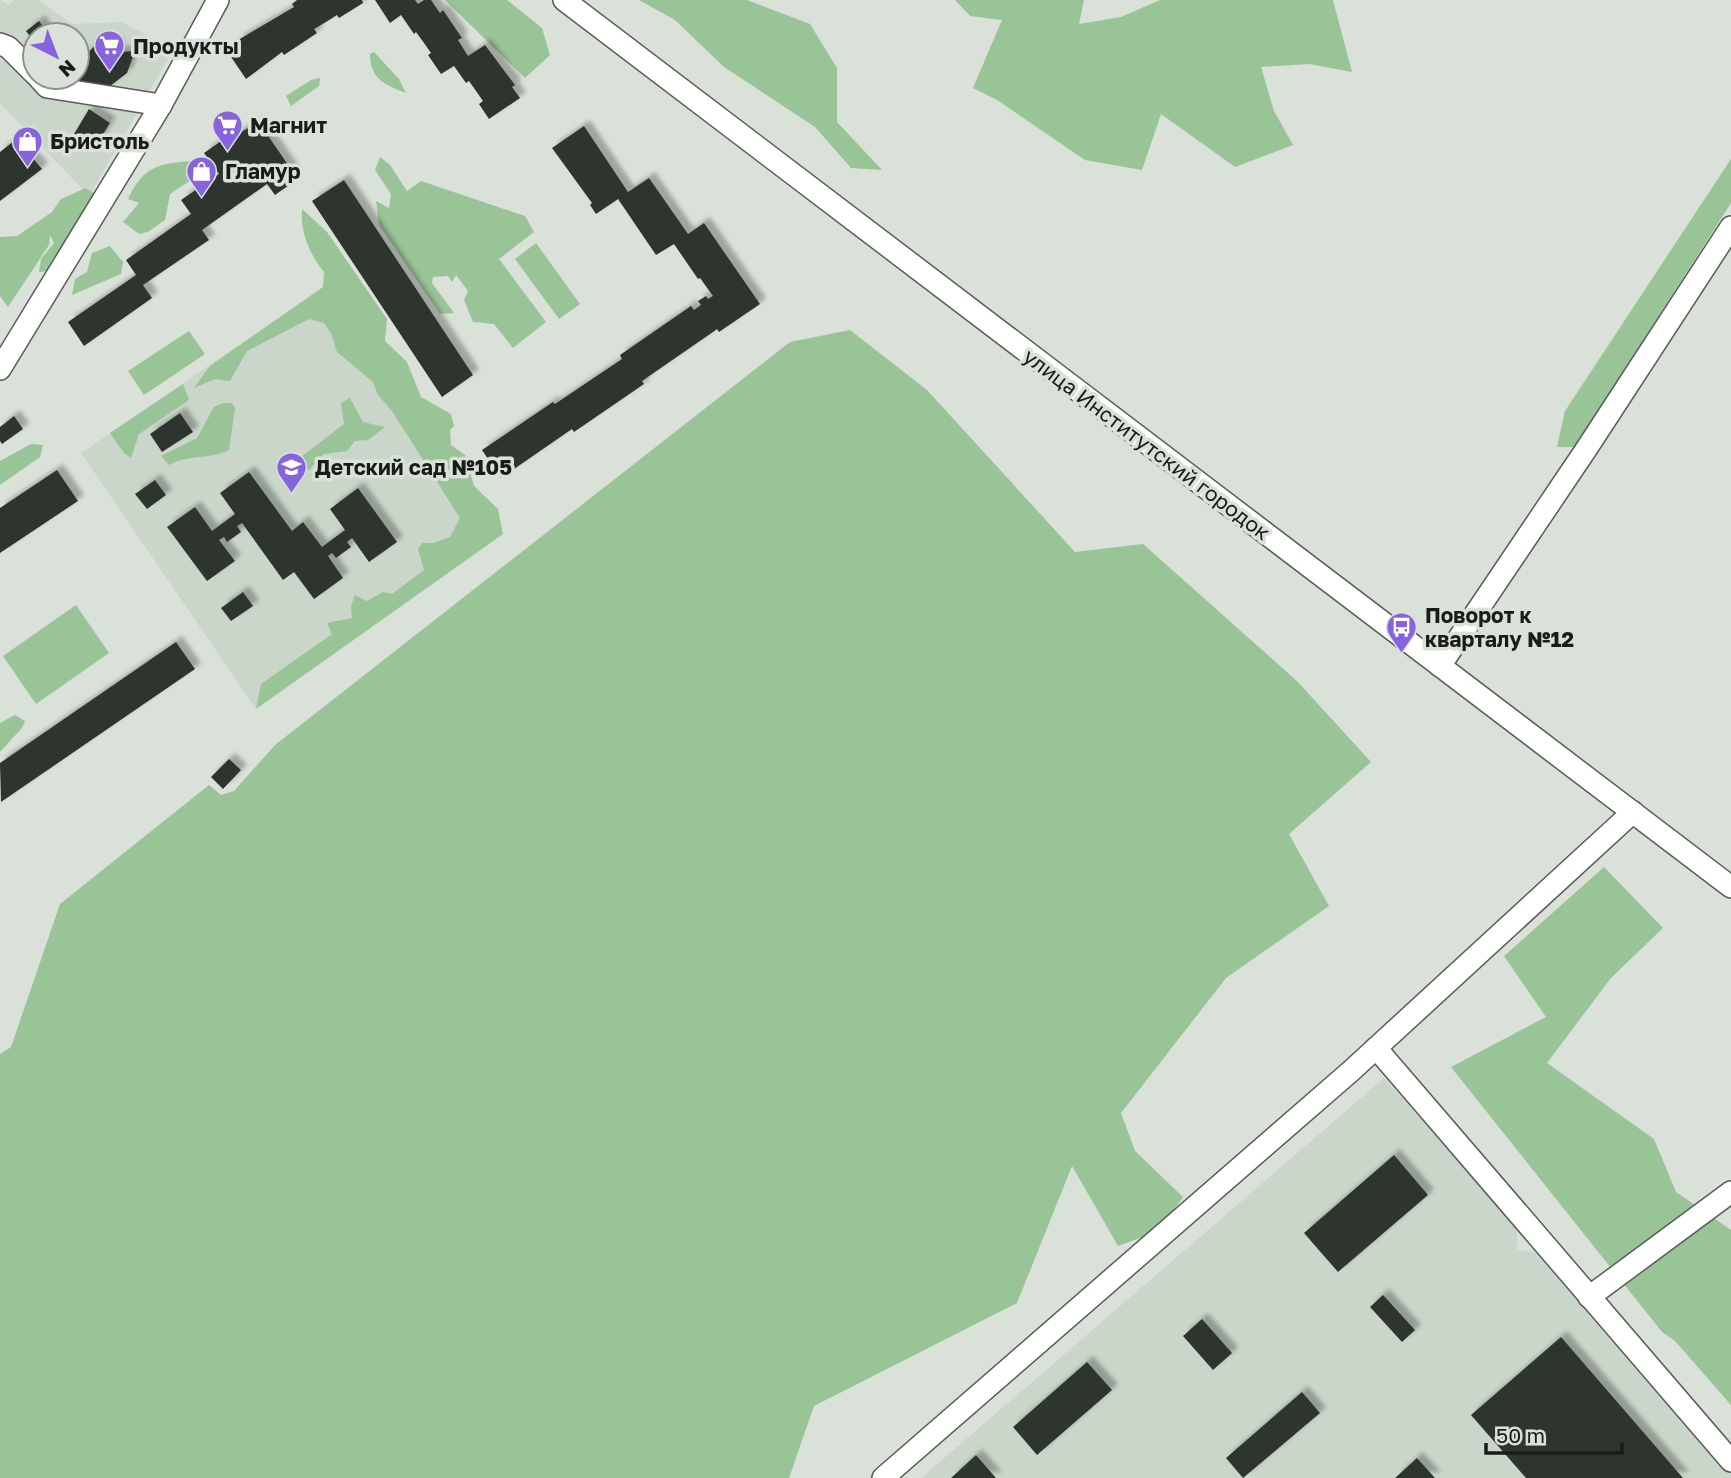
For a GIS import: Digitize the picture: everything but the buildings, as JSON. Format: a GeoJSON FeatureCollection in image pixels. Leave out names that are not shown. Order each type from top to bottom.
{"type":"FeatureCollection","features":[{"type":"Feature","properties":{"kind":"street"},"geometry":{"type":"LineString","coordinates":[[0,369],[161,105],[218,0]]}},
{"type":"Feature","properties":{"kind":"street","name":"улица Институтский городок"},"geometry":{"type":"LineString","coordinates":[[564,0],[1731,887]]}},
{"type":"Feature","properties":{"kind":"street"},"geometry":{"type":"LineString","coordinates":[[0,44],[8,47],[21,60]]}},
{"type":"Feature","properties":{"kind":"street"},"geometry":{"type":"LineString","coordinates":[[72,91],[161,105]]}},
{"type":"Feature","properties":{"kind":"street"},"geometry":{"type":"LineString","coordinates":[[1440,666],[1731,227]]}},
{"type":"Feature","properties":{"kind":"street"},"geometry":{"type":"LineString","coordinates":[[883,1478],[1377,1048],[1633,813]]}},
{"type":"Feature","properties":{"kind":"street"},"geometry":{"type":"LineString","coordinates":[[1377,1048],[1731,1461]]}},
{"type":"Feature","properties":{"kind":"street"},"geometry":{"type":"LineString","coordinates":[[1589,1297],[1731,1192]]}},
{"type":"Feature","properties":{"kind":"shaded area"},"geometry":{"type":"Polygon","coordinates":[[[0,0],[8,5],[14,0],[39,0],[68,21],[21,21],[21,91],[91,91],[91,23],[121,22],[174,49],[89,196],[0,103],[0,0]]]}},
{"type":"Feature","properties":{"kind":"shaded area","name":"Детский сад №105"},"geometry":{"type":"Polygon","coordinates":[[[331,282],[503,534],[256,709],[81,453],[331,282]]]}},
{"type":"Feature","properties":{"kind":"shaded area"},"geometry":{"type":"Polygon","coordinates":[[[1384,1078],[1517,1228],[1517,1250],[1543,1253],[1731,1471],[1731,1478],[921,1478],[1384,1078]]]}},
{"type":"Feature","properties":{"kind":"green space"},"geometry":{"type":"Polygon","coordinates":[[[445,0],[507,0],[542,28],[550,55],[525,78],[445,0]]]}},
{"type":"Feature","properties":{"kind":"green space"},"geometry":{"type":"Polygon","coordinates":[[[639,0],[747,0],[810,24],[837,68],[837,122],[882,170],[851,168],[815,127],[724,67],[675,20],[639,0]]]}},
{"type":"Feature","properties":{"kind":"green space"},"geometry":{"type":"Polygon","coordinates":[[[955,0],[1084,0],[1079,24],[1121,17],[1160,0],[1333,0],[1352,72],[1309,64],[1261,67],[1274,111],[1293,145],[1235,167],[1161,114],[1142,170],[1085,160],[997,100],[973,88],[1002,20],[970,16],[955,0]]]}},
{"type":"Feature","properties":{"kind":"green space"},"geometry":{"type":"Polygon","coordinates":[[[374,52],[399,79],[406,93],[385,84],[376,75],[370,54],[374,52]]]}},
{"type":"Feature","properties":{"kind":"green space"},"geometry":{"type":"Polygon","coordinates":[[[320,78],[319,86],[291,106],[286,96],[311,80],[320,78]]]}},
{"type":"Feature","properties":{"kind":"green space"},"geometry":{"type":"Polygon","coordinates":[[[380,157],[390,165],[407,191],[421,181],[525,216],[534,232],[499,259],[546,322],[513,348],[494,324],[473,322],[464,300],[468,291],[456,275],[452,282],[448,276],[433,277],[432,283],[454,313],[440,314],[379,225],[376,201],[389,208],[391,194],[375,170],[380,157]]]}},
{"type":"Feature","properties":{"kind":"green space"},"geometry":{"type":"Polygon","coordinates":[[[1731,159],[1731,203],[1575,447],[1557,447],[1565,411],[1731,159]]]}},
{"type":"Feature","properties":{"kind":"green space"},"geometry":{"type":"Polygon","coordinates":[[[202,160],[206,170],[170,194],[165,220],[148,232],[139,234],[123,222],[139,203],[128,199],[149,171],[166,164],[202,160]]]}},
{"type":"Feature","properties":{"kind":"green space"},"geometry":{"type":"Polygon","coordinates":[[[86,188],[95,194],[50,271],[39,272],[41,259],[54,243],[50,235],[49,245],[8,307],[0,296],[0,237],[17,236],[52,212],[61,199],[86,188]]]}},
{"type":"Feature","properties":{"kind":"green space"},"geometry":{"type":"Polygon","coordinates":[[[302,209],[327,232],[387,319],[385,341],[407,362],[421,397],[451,414],[454,426],[450,430],[451,445],[465,455],[474,486],[498,509],[503,534],[256,709],[261,684],[332,634],[327,623],[352,618],[351,606],[355,595],[367,601],[383,592],[392,594],[424,570],[418,549],[422,543],[433,543],[450,537],[460,518],[392,411],[378,395],[373,382],[337,352],[331,333],[324,323],[309,319],[247,351],[230,381],[215,379],[194,388],[210,366],[323,287],[324,272],[307,243],[302,209]]]}},
{"type":"Feature","properties":{"kind":"green space"},"geometry":{"type":"Polygon","coordinates":[[[536,243],[580,304],[559,319],[515,259],[536,243]]]}},
{"type":"Feature","properties":{"kind":"green space"},"geometry":{"type":"Polygon","coordinates":[[[110,246],[123,262],[121,274],[72,295],[75,279],[87,272],[92,253],[110,246]]]}},
{"type":"Feature","properties":{"kind":"green space"},"geometry":{"type":"Polygon","coordinates":[[[850,330],[927,390],[1075,552],[1143,544],[1297,681],[1371,762],[1289,834],[1329,906],[1226,978],[1121,1113],[1135,1151],[1183,1197],[1159,1231],[1118,1246],[1072,1166],[1017,1303],[814,1406],[789,1478],[0,1478],[0,1054],[11,1047],[60,904],[209,785],[221,795],[234,791],[275,745],[790,342],[850,330]]]}},
{"type":"Feature","properties":{"kind":"green space"},"geometry":{"type":"Polygon","coordinates":[[[189,331],[205,354],[144,395],[128,371],[189,331]]]}},
{"type":"Feature","properties":{"kind":"green space"},"geometry":{"type":"Polygon","coordinates":[[[183,384],[189,400],[139,434],[131,458],[124,453],[110,433],[183,384]]]}},
{"type":"Feature","properties":{"kind":"green space"},"geometry":{"type":"Polygon","coordinates":[[[350,398],[363,422],[385,427],[368,440],[355,441],[347,451],[324,454],[309,470],[301,465],[301,457],[344,424],[341,403],[350,398]]]}},
{"type":"Feature","properties":{"kind":"green space"},"geometry":{"type":"Polygon","coordinates":[[[232,403],[235,408],[229,450],[184,459],[169,465],[161,456],[197,438],[214,407],[232,403]]]}},
{"type":"Feature","properties":{"kind":"green space"},"geometry":{"type":"Polygon","coordinates":[[[31,444],[43,445],[40,457],[0,485],[0,461],[31,444]]]}},
{"type":"Feature","properties":{"kind":"green space"},"geometry":{"type":"Polygon","coordinates":[[[76,605],[109,653],[36,704],[3,656],[76,605]]]}},
{"type":"Feature","properties":{"kind":"green space"},"geometry":{"type":"Polygon","coordinates":[[[15,715],[25,721],[0,752],[0,723],[15,715]]]}},
{"type":"Feature","properties":{"kind":"green space"},"geometry":{"type":"Polygon","coordinates":[[[1604,867],[1663,928],[1611,978],[1547,1063],[1654,1139],[1676,1192],[1731,1230],[1731,1405],[1675,1341],[1662,1332],[1451,1067],[1546,1017],[1504,956],[1604,867]]]}},
{"type":"Feature","properties":{"kind":"place","name":"Продукты"},"geometry":{"type":"Point","coordinates":[110,73]}},
{"type":"Feature","properties":{"kind":"place","name":"Магнит"},"geometry":{"type":"Point","coordinates":[227,152]}},
{"type":"Feature","properties":{"kind":"place","name":"Бристоль"},"geometry":{"type":"Point","coordinates":[27,168]}},
{"type":"Feature","properties":{"kind":"place","name":"Гламур"},"geometry":{"type":"Point","coordinates":[202,198]}},
{"type":"Feature","properties":{"kind":"place","name":"Детский сад №105"},"geometry":{"type":"Point","coordinates":[292,494]}},
{"type":"Feature","properties":{"kind":"place","name":"Поворот к кварталу №12"},"geometry":{"type":"Point","coordinates":[1402,654]}}]}
